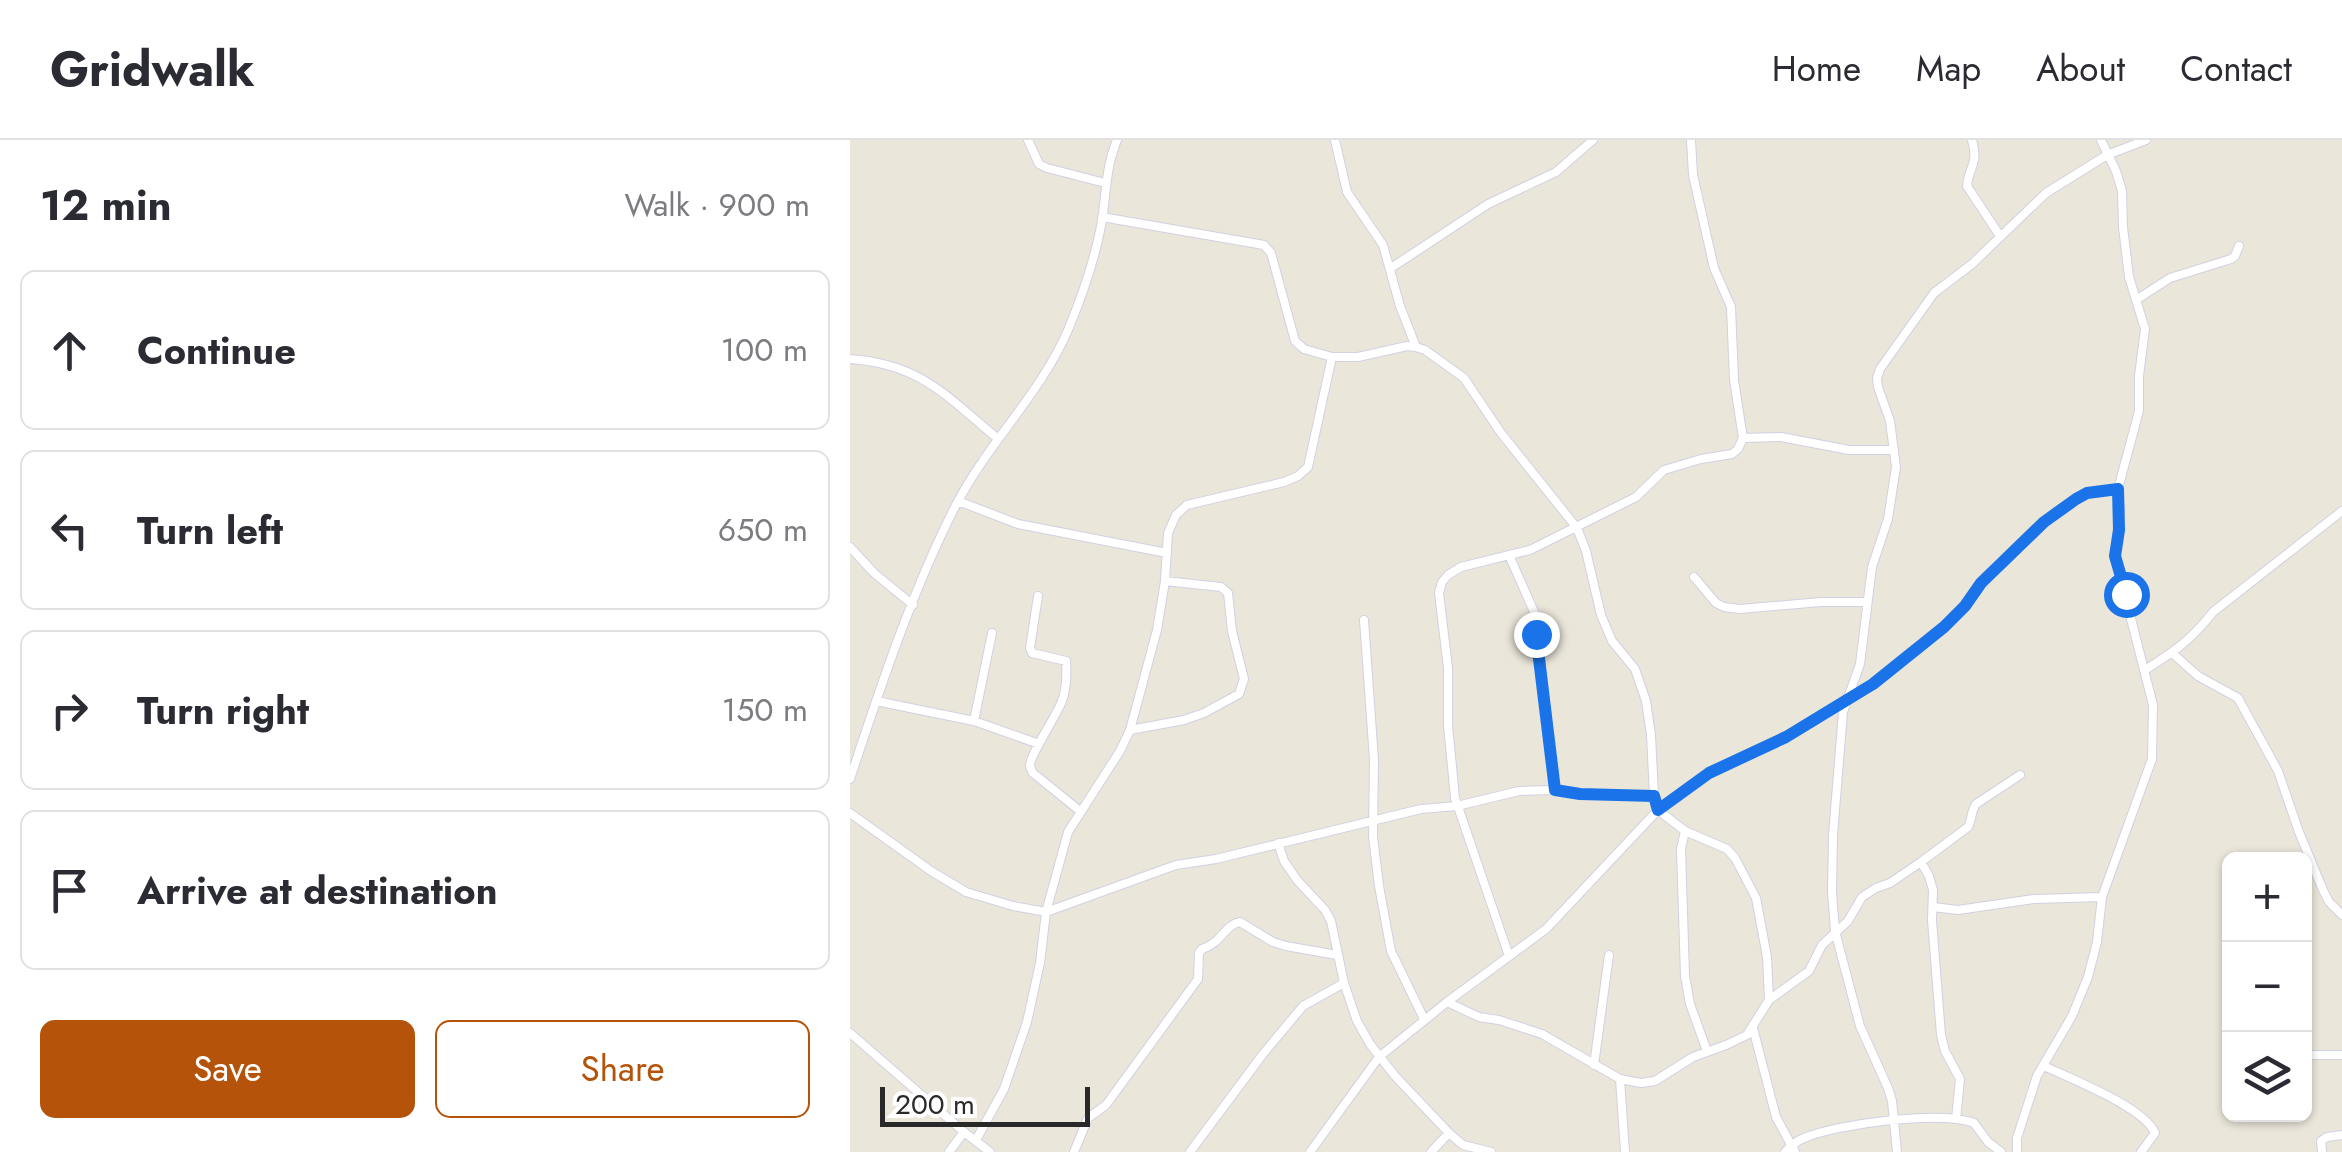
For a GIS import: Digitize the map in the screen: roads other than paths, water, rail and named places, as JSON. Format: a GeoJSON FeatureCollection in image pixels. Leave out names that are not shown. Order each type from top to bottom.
{"type":"FeatureCollection","features":[{"type":"Feature","properties":{"kind":"street"},"geometry":{"type":"LineString","coordinates":[[1028,140],[1039,164],[1046,168],[1105,182]]}},
{"type":"Feature","properties":{"kind":"street"},"geometry":{"type":"LineString","coordinates":[[850,779],[913,605],[958,501],[1066,335],[1084,289],[1117,140]]}},
{"type":"Feature","properties":{"kind":"street"},"geometry":{"type":"LineString","coordinates":[[1335,140],[1347,192],[1383,246],[1416,346]]}},
{"type":"Feature","properties":{"kind":"street"},"geometry":{"type":"LineString","coordinates":[[1391,268],[1488,204],[1556,172],[1593,140]]}},
{"type":"Feature","properties":{"kind":"street"},"geometry":{"type":"LineString","coordinates":[[1508,956],[1457,806],[1439,593],[1442,582],[1462,566],[1530,550],[1636,497],[1664,470],[1732,454],[1738,449],[1742,438],[1734,380],[1731,307],[1714,268],[1693,175],[1691,140]]}},
{"type":"Feature","properties":{"kind":"street"},"geometry":{"type":"LineString","coordinates":[[1972,140],[1975,164],[1967,186],[2000,236]]}},
{"type":"Feature","properties":{"kind":"street"},"geometry":{"type":"LineString","coordinates":[[2017,1152],[2017,1138],[2028,1103],[2088,977],[2102,897],[2152,760],[2153,704],[2115,556],[2118,489],[2139,410],[2145,329],[2124,248],[2122,191],[2101,140]]}},
{"type":"Feature","properties":{"kind":"street"},"geometry":{"type":"LineString","coordinates":[[1897,1152],[1888,1088],[1860,1026],[1835,931],[1832,891],[1839,744],[1846,701],[1860,664],[1872,567],[1888,519],[1896,468],[1890,421],[1877,378],[1934,293],[1972,264],[2046,193],[2107,155],[2146,140]]}},
{"type":"Feature","properties":{"kind":"street"},"geometry":{"type":"LineString","coordinates":[[1102,217],[1264,244],[1271,253],[1295,341],[1304,348],[1332,357],[1358,357],[1416,346],[1464,378],[1501,433],[1577,528],[1601,615],[1612,641],[1635,669],[1646,701],[1658,810],[1736,858],[1760,915],[1769,1000]]}},
{"type":"Feature","properties":{"kind":"street"},"geometry":{"type":"LineString","coordinates":[[2136,300],[2170,278],[2235,256],[2239,246]]}},
{"type":"Feature","properties":{"kind":"street"},"geometry":{"type":"LineString","coordinates":[[976,1140],[1004,1089],[1027,1022],[1046,912],[1068,832],[1130,730],[1158,630],[1168,533],[1187,505],[1284,482],[1308,467],[1332,357]]}},
{"type":"Feature","properties":{"kind":"street"},"geometry":{"type":"LineString","coordinates":[[850,359],[873,361],[919,376],[938,387],[997,438]]}},
{"type":"Feature","properties":{"kind":"street"},"geometry":{"type":"LineString","coordinates":[[1742,438],[1780,438],[1849,450],[1894,450]]}},
{"type":"Feature","properties":{"kind":"street"},"geometry":{"type":"LineString","coordinates":[[1310,1152],[1378,1057],[1546,929],[1658,810],[1709,773],[1786,737],[1896,668],[1944,627],[1981,583],[2044,522],[2087,493],[2118,489]]}},
{"type":"Feature","properties":{"kind":"street"},"geometry":{"type":"LineString","coordinates":[[958,501],[1018,524],[1167,553]]}},
{"type":"Feature","properties":{"kind":"street"},"geometry":{"type":"LineString","coordinates":[[2146,670],[2198,632],[2213,612],[2342,511]]}},
{"type":"Feature","properties":{"kind":"street"},"geometry":{"type":"LineString","coordinates":[[850,547],[913,605]]}},
{"type":"Feature","properties":{"kind":"street"},"geometry":{"type":"LineString","coordinates":[[1509,555],[1535,614],[1555,790]]}},
{"type":"Feature","properties":{"kind":"street"},"geometry":{"type":"LineString","coordinates":[[1694,577],[1724,607],[1866,602]]}},
{"type":"Feature","properties":{"kind":"street"},"geometry":{"type":"LineString","coordinates":[[1130,730],[1204,714],[1239,694],[1243,687],[1230,599],[1224,589],[1165,581]]}},
{"type":"Feature","properties":{"kind":"street"},"geometry":{"type":"LineString","coordinates":[[1038,596],[1032,653],[1066,661],[1067,681],[1056,716],[1031,759],[1030,768],[1080,811]]}},
{"type":"Feature","properties":{"kind":"street"},"geometry":{"type":"LineString","coordinates":[[1364,620],[1377,870],[1388,939],[1424,1019]]}},
{"type":"Feature","properties":{"kind":"street"},"geometry":{"type":"LineString","coordinates":[[974,721],[992,633]]}},
{"type":"Feature","properties":{"kind":"street"},"geometry":{"type":"LineString","coordinates":[[2172,653],[2198,676],[2238,698],[2278,771],[2323,890],[2342,915]]}},
{"type":"Feature","properties":{"kind":"street"},"geometry":{"type":"LineString","coordinates":[[876,701],[974,721],[1039,744]]}},
{"type":"Feature","properties":{"kind":"street"},"geometry":{"type":"LineString","coordinates":[[1447,1002],[1478,1017],[1542,1034],[1620,1079],[1655,1081],[1707,1051],[1738,1040],[1753,1028],[1769,1000],[1809,971],[1822,945],[1848,921],[1862,897],[1890,883],[1968,827],[1976,804],[2020,775]]}},
{"type":"Feature","properties":{"kind":"street"},"geometry":{"type":"LineString","coordinates":[[850,814],[966,892],[1046,912],[1176,866],[1421,809],[1457,806],[1519,791],[1654,796]]}},
{"type":"Feature","properties":{"kind":"street"},"geometry":{"type":"LineString","coordinates":[[1685,830],[1681,849],[1686,976],[1690,1004],[1707,1051]]}},
{"type":"Feature","properties":{"kind":"street"},"geometry":{"type":"LineString","coordinates":[[1278,843],[1284,861],[1331,920],[1344,983],[1357,1020],[1378,1057],[1449,1133],[1463,1144],[1491,1152]]}},
{"type":"Feature","properties":{"kind":"street"},"geometry":{"type":"LineString","coordinates":[[1921,862],[1933,890],[1941,1036],[1960,1079],[1956,1119]]}},
{"type":"Feature","properties":{"kind":"street"},"geometry":{"type":"LineString","coordinates":[[1933,907],[1958,910],[2034,899],[2102,897]]}},
{"type":"Feature","properties":{"kind":"street"},"geometry":{"type":"LineString","coordinates":[[1074,1152],[1088,1118],[1106,1105],[1198,979],[1199,953],[1214,945],[1233,924],[1240,922],[1286,946],[1338,955]]}},
{"type":"Feature","properties":{"kind":"street"},"geometry":{"type":"LineString","coordinates":[[1594,1064],[1610,955]]}},
{"type":"Feature","properties":{"kind":"street"},"geometry":{"type":"LineString","coordinates":[[1190,1152],[1303,1006],[1344,983]]}},
{"type":"Feature","properties":{"kind":"street"},"geometry":{"type":"LineString","coordinates":[[1753,1028],[1776,1117],[1790,1150],[1807,1136],[1824,1132],[1894,1121],[1956,1119],[1974,1123],[1988,1142],[2002,1152]]}},
{"type":"Feature","properties":{"kind":"street"},"geometry":{"type":"LineString","coordinates":[[850,1032],[990,1152]]}},
{"type":"Feature","properties":{"kind":"street"},"geometry":{"type":"LineString","coordinates":[[2312,1055],[2342,1055]]}},
{"type":"Feature","properties":{"kind":"street"},"geometry":{"type":"LineString","coordinates":[[2044,1066],[2132,1110],[2154,1127],[2155,1133],[2141,1152]]}},
{"type":"Feature","properties":{"kind":"street"},"geometry":{"type":"LineString","coordinates":[[1620,1079],[1625,1152]]}},
{"type":"Feature","properties":{"kind":"street"},"geometry":{"type":"LineString","coordinates":[[949,1152],[964,1132]]}},
{"type":"Feature","properties":{"kind":"street"},"geometry":{"type":"LineString","coordinates":[[1431,1152],[1449,1133]]}},
{"type":"Feature","properties":{"kind":"street"},"geometry":{"type":"LineString","coordinates":[[2322,1152],[2322,1141],[2342,1135]]}}]}
